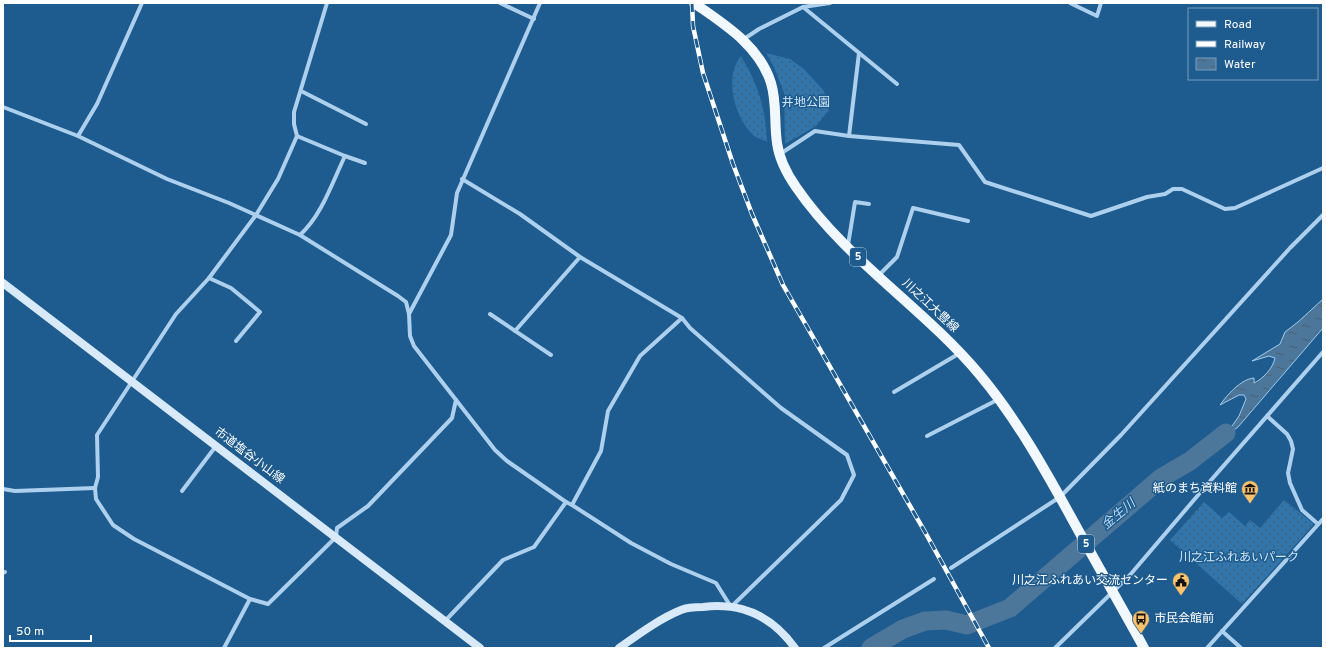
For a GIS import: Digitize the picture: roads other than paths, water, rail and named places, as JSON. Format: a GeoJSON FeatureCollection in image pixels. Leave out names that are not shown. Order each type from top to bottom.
{"type":"FeatureCollection","features":[{"type":"Feature","properties":{"kind":"main road","name":"川之江大豊線"},"geometry":{"type":"LineString","coordinates":[[694,3],[744,39],[764,67],[771,82],[774,97],[779,154],[786,172],[797,188],[827,226],[848,248],[932,324],[960,353],[1000,399],[1060,497],[1144,648]]}},
{"type":"Feature","properties":{"kind":"street"},"geometry":{"type":"LineString","coordinates":[[78,136],[98,104],[142,3]]}},
{"type":"Feature","properties":{"kind":"street"},"geometry":{"type":"LineString","coordinates":[[327,3],[294,112],[294,124],[297,136],[278,179],[256,215],[208,278],[176,314],[98,435],[98,477],[95,488],[96,499],[113,525],[134,539],[250,599],[268,604],[336,537],[337,528],[368,506],[452,418],[456,400]]}},
{"type":"Feature","properties":{"kind":"street"},"geometry":{"type":"LineString","coordinates":[[500,3],[534,19]]}},
{"type":"Feature","properties":{"kind":"street"},"geometry":{"type":"LineString","coordinates":[[409,314],[451,235],[456,193],[540,3]]}},
{"type":"Feature","properties":{"kind":"street"},"geometry":{"type":"LineString","coordinates":[[744,39],[803,7],[830,3]]}},
{"type":"Feature","properties":{"kind":"street"},"geometry":{"type":"LineString","coordinates":[[1070,3],[1097,16],[1101,3]]}},
{"type":"Feature","properties":{"kind":"street"},"geometry":{"type":"LineString","coordinates":[[803,7],[897,84]]}},
{"type":"Feature","properties":{"kind":"street"},"geometry":{"type":"LineString","coordinates":[[849,136],[859,53]]}},
{"type":"Feature","properties":{"kind":"street"},"geometry":{"type":"LineString","coordinates":[[301,91],[366,124]]}},
{"type":"Feature","properties":{"kind":"street"},"geometry":{"type":"LineString","coordinates":[[3,107],[78,136],[167,179],[229,203],[300,235],[402,299],[406,302],[409,314],[410,336],[414,346],[495,450],[507,461],[566,502],[631,543],[671,564],[716,583],[731,607]]}},
{"type":"Feature","properties":{"kind":"street"},"geometry":{"type":"LineString","coordinates":[[779,154],[815,131],[849,136],[959,145],[985,182],[1091,216],[1147,197],[1165,194],[1173,189],[1182,189],[1225,209],[1235,208],[1323,168]]}},
{"type":"Feature","properties":{"kind":"street"},"geometry":{"type":"LineString","coordinates":[[297,136],[344,156],[365,163]]}},
{"type":"Feature","properties":{"kind":"street"},"geometry":{"type":"LineString","coordinates":[[300,235],[322,206],[344,156]]}},
{"type":"Feature","properties":{"kind":"street"},"geometry":{"type":"LineString","coordinates":[[462,179],[520,214],[580,256],[682,318],[690,328],[781,408],[847,455],[854,475],[841,500],[731,607]]}},
{"type":"Feature","properties":{"kind":"street"},"geometry":{"type":"LineString","coordinates":[[848,248],[855,202],[869,204]]}},
{"type":"Feature","properties":{"kind":"street"},"geometry":{"type":"LineString","coordinates":[[878,276],[896,256],[913,208],[968,221]]}},
{"type":"Feature","properties":{"kind":"street"},"geometry":{"type":"LineString","coordinates":[[951,568],[1060,497],[1121,436],[1290,248],[1323,215]]}},
{"type":"Feature","properties":{"kind":"street"},"geometry":{"type":"LineString","coordinates":[[515,331],[580,256]]}},
{"type":"Feature","properties":{"kind":"street"},"geometry":{"type":"LineString","coordinates":[[208,278],[232,288],[260,312],[236,341]]}},
{"type":"Feature","properties":{"kind":"street","name":"市道塩谷小山線"},"geometry":{"type":"LineString","coordinates":[[3,283],[480,648]]}},
{"type":"Feature","properties":{"kind":"street"},"geometry":{"type":"LineString","coordinates":[[490,314],[551,355]]}},
{"type":"Feature","properties":{"kind":"street"},"geometry":{"type":"LineString","coordinates":[[572,505],[601,451],[608,412],[640,356],[682,318]]}},
{"type":"Feature","properties":{"kind":"street"},"geometry":{"type":"LineString","coordinates":[[1055,648],[1130,575],[1323,352]]}},
{"type":"Feature","properties":{"kind":"street"},"geometry":{"type":"LineString","coordinates":[[894,392],[960,353]]}},
{"type":"Feature","properties":{"kind":"street"},"geometry":{"type":"LineString","coordinates":[[927,436],[1000,399]]}},
{"type":"Feature","properties":{"kind":"street"},"geometry":{"type":"LineString","coordinates":[[1267,416],[1287,434],[1291,441],[1292,449],[1288,473],[1290,483],[1302,510],[1318,524]]}},
{"type":"Feature","properties":{"kind":"street"},"geometry":{"type":"LineString","coordinates":[[182,491],[216,446]]}},
{"type":"Feature","properties":{"kind":"street"},"geometry":{"type":"LineString","coordinates":[[3,489],[15,491],[95,488]]}},
{"type":"Feature","properties":{"kind":"street"},"geometry":{"type":"LineString","coordinates":[[444,621],[503,560],[534,547],[566,502]]}},
{"type":"Feature","properties":{"kind":"street"},"geometry":{"type":"LineString","coordinates":[[1206,648],[1323,519]]}},
{"type":"Feature","properties":{"kind":"street"},"geometry":{"type":"LineString","coordinates":[[824,648],[934,579]]}},
{"type":"Feature","properties":{"kind":"street"},"geometry":{"type":"LineString","coordinates":[[224,648],[250,599]]}},
{"type":"Feature","properties":{"kind":"street"},"geometry":{"type":"LineString","coordinates":[[619,648],[662,619],[683,609],[708,606],[731,607],[751,612],[771,622],[788,638],[795,648]]}},
{"type":"Feature","properties":{"kind":"street"},"geometry":{"type":"LineString","coordinates":[[1222,631],[1241,648]]}},
{"type":"Feature","properties":{"kind":"water"},"geometry":{"type":"Polygon","coordinates":[[[1323,299],[1323,328],[1238,427],[1181,470],[1232,426],[1239,416],[1246,399],[1244,395],[1239,395],[1220,405],[1226,397],[1244,381],[1254,378],[1254,383],[1261,379],[1270,369],[1275,358],[1269,356],[1252,361],[1280,344],[1285,332],[1323,299]]]}},
{"type":"Feature","properties":{"kind":"waterway","name":"金生川"},"geometry":{"type":"LineString","coordinates":[[871,648],[903,629],[925,621],[946,620],[967,625],[1010,608],[1161,478],[1190,461],[1226,433]]}},
{"type":"Feature","properties":{"kind":"railway"},"geometry":{"type":"LineString","coordinates":[[692,3],[693,26],[703,73],[733,164],[752,214],[783,285],[925,532],[989,648]]}},
{"type":"Feature","properties":{"kind":"place","name":"紙のまち資料館"},"geometry":{"type":"Point","coordinates":[1250,504]}},
{"type":"Feature","properties":{"kind":"place","name":"川之江ふれあい交流センター"},"geometry":{"type":"Point","coordinates":[1181,596]}},
{"type":"Feature","properties":{"kind":"place","name":"市民会館前"},"geometry":{"type":"Point","coordinates":[1141,634]}},
{"type":"Feature","properties":{"kind":"park label","name":"井地公園"},"geometry":{"type":"Point","coordinates":[806,103]}},
{"type":"Feature","properties":{"kind":"park label","name":"川之江ふれあいパーク"},"geometry":{"type":"Point","coordinates":[1239,558]}}]}
